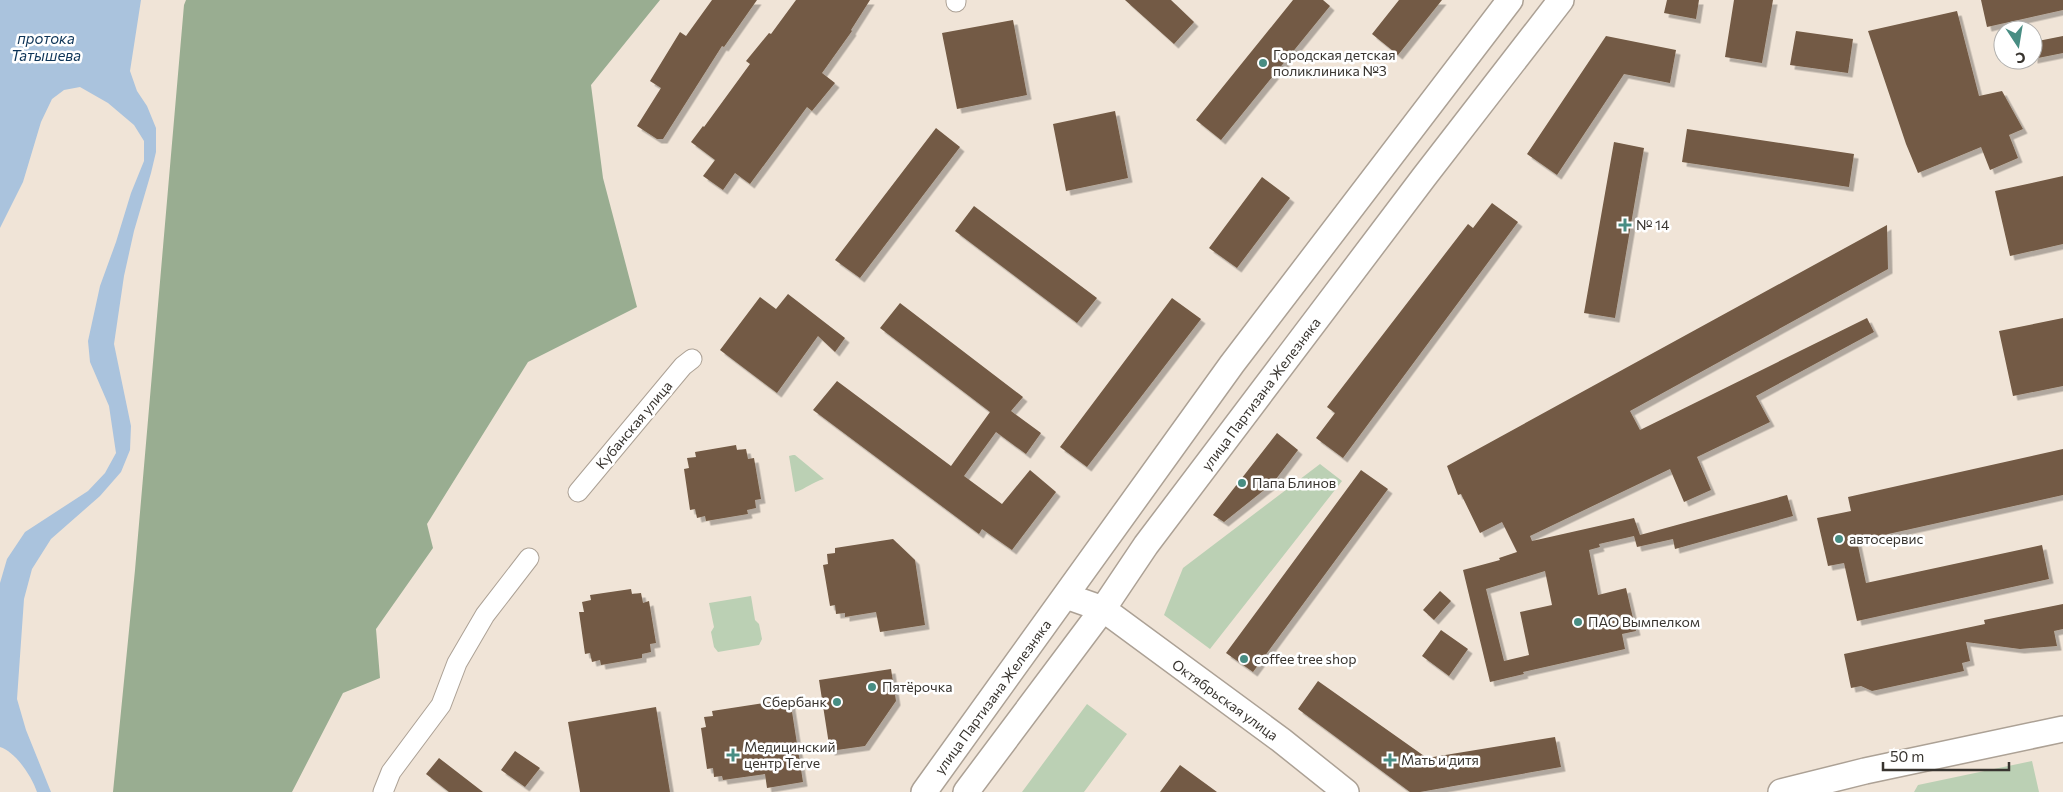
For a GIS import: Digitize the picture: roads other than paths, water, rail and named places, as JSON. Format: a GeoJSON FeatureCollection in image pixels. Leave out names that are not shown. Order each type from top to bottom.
{"type":"FeatureCollection","features":[{"type":"Feature","properties":{"kind":"main road","name":"улица Партизана Железняка"},"geometry":{"type":"LineString","coordinates":[[924,792],[1232,364],[1510,0]]}},
{"type":"Feature","properties":{"kind":"main road","name":"улица Партизана Железняка"},"geometry":{"type":"LineString","coordinates":[[966,792],[1103,609],[1146,545],[1424,177],[1561,0]]}},
{"type":"Feature","properties":{"kind":"main road","name":"Октябрьская улица"},"geometry":{"type":"LineString","coordinates":[[1066,596],[1103,609],[1281,740],[1346,792]]}},
{"type":"Feature","properties":{"kind":"main road"},"geometry":{"type":"LineString","coordinates":[[1781,792],[1865,771],[2063,729]]}},
{"type":"Feature","properties":{"kind":"street","name":"Кубанская улица"},"geometry":{"type":"LineString","coordinates":[[578,492],[683,366],[692,359]]}},
{"type":"Feature","properties":{"kind":"street"},"geometry":{"type":"LineString","coordinates":[[382,792],[391,772],[441,705],[456,663],[485,615],[529,558]]}},
{"type":"Feature","properties":{"kind":"water","name":"протока Татышева"},"geometry":{"type":"Polygon","coordinates":[[[0,0],[141,0],[130,71],[137,91],[147,106],[156,128],[156,152],[134,231],[124,276],[114,344],[131,426],[130,450],[121,472],[100,496],[51,539],[32,569],[24,599],[17,699],[26,730],[51,792],[37,792],[23,766],[12,754],[0,747],[0,583],[7,559],[25,532],[88,491],[105,473],[116,453],[109,406],[90,362],[88,341],[100,286],[131,193],[144,161],[144,141],[134,125],[108,103],[80,87],[64,90],[52,99],[41,122],[23,182],[0,228],[0,0]]]}},
{"type":"Feature","properties":{"kind":"place","name":"Городская детская поликлиника №3"},"geometry":{"type":"Point","coordinates":[1263,63]}},
{"type":"Feature","properties":{"kind":"place","name":"№ 14"},"geometry":{"type":"Point","coordinates":[1625,225]}},
{"type":"Feature","properties":{"kind":"place","name":"Папа Блинов"},"geometry":{"type":"Point","coordinates":[1242,483]}},
{"type":"Feature","properties":{"kind":"place","name":"автосервис"},"geometry":{"type":"Point","coordinates":[1839,539]}},
{"type":"Feature","properties":{"kind":"place","name":"ПАО Вымпелком"},"geometry":{"type":"Point","coordinates":[1578,622]}},
{"type":"Feature","properties":{"kind":"place","name":"coffee tree shop"},"geometry":{"type":"Point","coordinates":[1244,659]}},
{"type":"Feature","properties":{"kind":"place","name":"Пятёрочка"},"geometry":{"type":"Point","coordinates":[872,687]}},
{"type":"Feature","properties":{"kind":"place","name":"Сбербанк"},"geometry":{"type":"Point","coordinates":[837,702]}},
{"type":"Feature","properties":{"kind":"place","name":"Медицинский центр Terve"},"geometry":{"type":"Point","coordinates":[733,755]}},
{"type":"Feature","properties":{"kind":"place","name":"Мать и дитя"},"geometry":{"type":"Point","coordinates":[1390,760]}}]}
